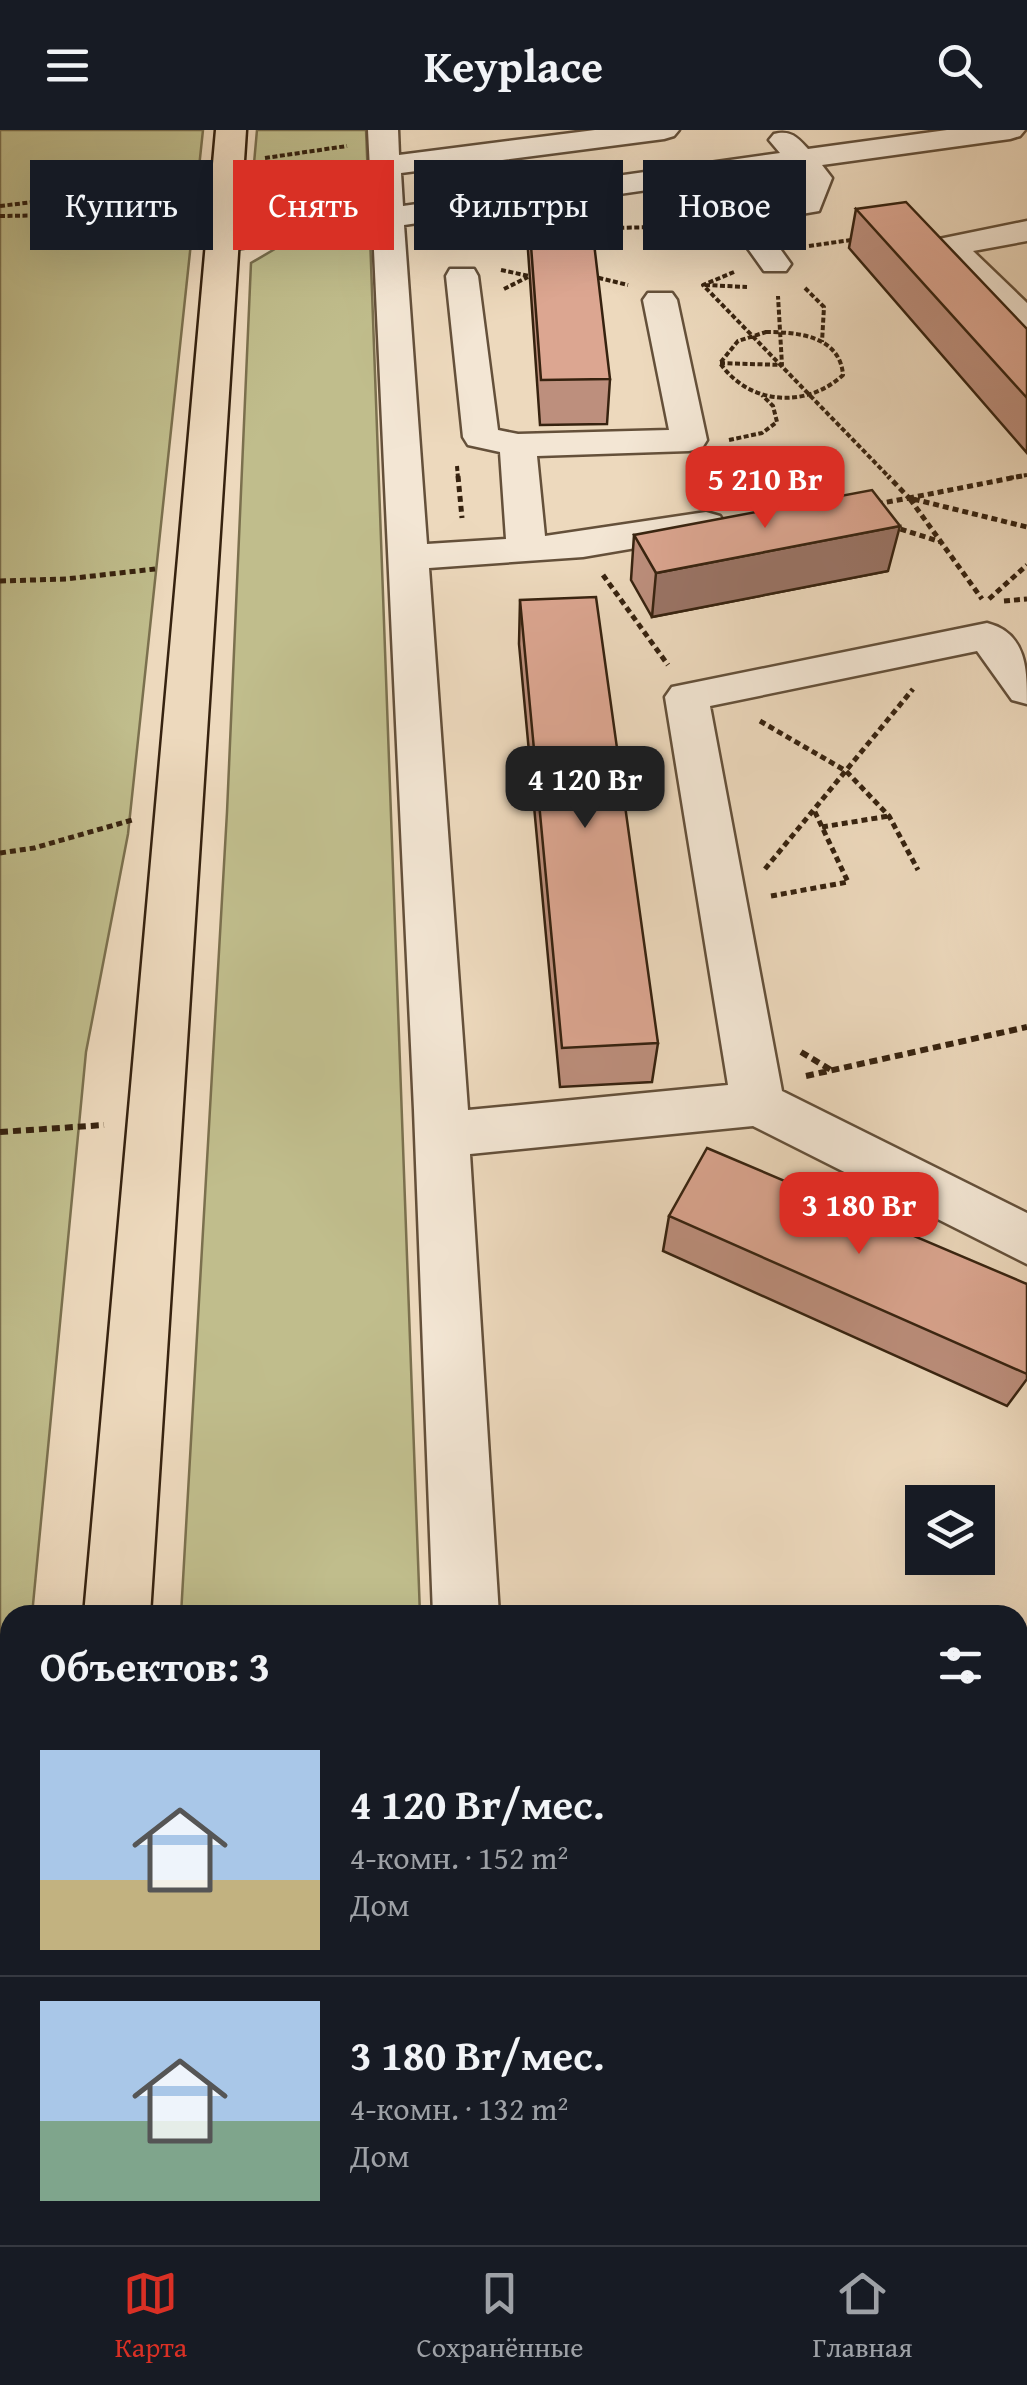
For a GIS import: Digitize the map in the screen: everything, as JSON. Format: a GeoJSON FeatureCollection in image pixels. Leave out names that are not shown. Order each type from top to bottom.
{"type":"FeatureCollection","features":[{"type":"Feature","properties":{"kind":"highway"},"geometry":{"type":"LineString","coordinates":[[118,1605],[231,130]]}},
{"type":"Feature","properties":{"kind":"street"},"geometry":{"type":"LineString","coordinates":[[382,130],[384,160]]}},
{"type":"Feature","properties":{"kind":"street"},"geometry":{"type":"LineString","coordinates":[[394,165],[664,130]]}},
{"type":"Feature","properties":{"kind":"street"},"geometry":{"type":"LineString","coordinates":[[775,130],[802,160]]}},
{"type":"Feature","properties":{"kind":"street"},"geometry":{"type":"LineString","coordinates":[[806,161],[1014,130],[1027,139]]}},
{"type":"Feature","properties":{"kind":"street"},"geometry":{"type":"LineString","coordinates":[[806,165],[817,178],[806,204]]}},
{"type":"Feature","properties":{"kind":"street"},"geometry":{"type":"LineString","coordinates":[[394,216],[643,183]]}},
{"type":"Feature","properties":{"kind":"street"},"geometry":{"type":"LineString","coordinates":[[222,231],[233,230]]}},
{"type":"Feature","properties":{"kind":"street"},"geometry":{"type":"LineString","coordinates":[[1027,232],[950,246],[1027,322]]}},
{"type":"Feature","properties":{"kind":"street"},"geometry":{"type":"LineString","coordinates":[[390,250],[465,1605]]}},
{"type":"Feature","properties":{"kind":"street"},"geometry":{"type":"LineString","coordinates":[[765,250],[775,264]]}},
{"type":"Feature","properties":{"kind":"street"},"geometry":{"type":"LineString","coordinates":[[462,276],[481,437],[518,445],[689,440],[660,300]]}},
{"type":"Feature","properties":{"kind":"street"},"geometry":{"type":"LineString","coordinates":[[518,445],[527,550]]}},
{"type":"Feature","properties":{"kind":"street"},"geometry":{"type":"LineString","coordinates":[[407,558],[583,545],[740,518]]}},
{"type":"Feature","properties":{"kind":"street"},"geometry":{"type":"LineString","coordinates":[[757,1096],[733,909],[688,697],[956,627],[988,636],[1027,690]]}},
{"type":"Feature","properties":{"kind":"street"},"geometry":{"type":"LineString","coordinates":[[440,1135],[757,1096],[1027,1240]]}},
{"type":"Feature","properties":{"kind":"path"},"geometry":{"type":"LineString","coordinates":[[0,206],[93,195],[228,162],[354,145]]}},
{"type":"Feature","properties":{"kind":"path"},"geometry":{"type":"LineString","coordinates":[[0,216],[124,214],[222,231]]}},
{"type":"Feature","properties":{"kind":"path"},"geometry":{"type":"LineString","coordinates":[[809,246],[863,239]]}},
{"type":"Feature","properties":{"kind":"path"},"geometry":{"type":"LineString","coordinates":[[498,291],[530,276]]}},
{"type":"Feature","properties":{"kind":"path"},"geometry":{"type":"LineString","coordinates":[[703,285],[909,498],[984,603]]}},
{"type":"Feature","properties":{"kind":"path"},"geometry":{"type":"LineString","coordinates":[[796,287],[809,288],[824,307],[822,342]]}},
{"type":"Feature","properties":{"kind":"path"},"geometry":{"type":"LineString","coordinates":[[778,296],[782,365]]}},
{"type":"Feature","properties":{"kind":"path"},"geometry":{"type":"LineString","coordinates":[[689,440],[754,438],[768,432],[778,417],[775,405],[726,375],[720,362],[734,341],[752,334],[780,332],[822,342],[839,355],[843,375],[824,391],[808,396],[761,394]]}},
{"type":"Feature","properties":{"kind":"path"},"geometry":{"type":"LineString","coordinates":[[675,372],[720,362],[782,365]]}},
{"type":"Feature","properties":{"kind":"path"},"geometry":{"type":"LineString","coordinates":[[876,504],[1027,475]]}},
{"type":"Feature","properties":{"kind":"path"},"geometry":{"type":"LineString","coordinates":[[909,498],[1027,527]]}},
{"type":"Feature","properties":{"kind":"path"},"geometry":{"type":"LineString","coordinates":[[875,521],[941,542]]}},
{"type":"Feature","properties":{"kind":"path"},"geometry":{"type":"LineString","coordinates":[[583,545],[665,665],[684,662]]}},
{"type":"Feature","properties":{"kind":"path"},"geometry":{"type":"LineString","coordinates":[[733,909],[956,627],[1027,565]]}},
{"type":"Feature","properties":{"kind":"path"},"geometry":{"type":"LineString","coordinates":[[0,581],[196,566]]}},
{"type":"Feature","properties":{"kind":"path"},"geometry":{"type":"LineString","coordinates":[[984,603],[1027,599]]}},
{"type":"Feature","properties":{"kind":"path"},"geometry":{"type":"LineString","coordinates":[[733,909],[848,882],[814,810]]}},
{"type":"Feature","properties":{"kind":"path"},"geometry":{"type":"LineString","coordinates":[[0,854],[31,852],[104,824],[178,812]]}},
{"type":"Feature","properties":{"kind":"path"},"geometry":{"type":"LineString","coordinates":[[822,827],[889,816]]}},
{"type":"Feature","properties":{"kind":"path"},"geometry":{"type":"LineString","coordinates":[[757,1096],[1027,1027]]}},
{"type":"Feature","properties":{"kind":"path"},"geometry":{"type":"LineString","coordinates":[[0,1132],[155,1121]]}},
{"type":"Feature","properties":{"kind":"shaded area"},"geometry":{"type":"Polygon","coordinates":[[[0,130],[203,130],[200,160],[30,160],[30,250],[190,250],[128,834],[86,1052],[33,1605],[0,1605],[0,130]]]}},
{"type":"Feature","properties":{"kind":"shaded area"},"geometry":{"type":"Polygon","coordinates":[[[257,130],[366,130],[367,160],[254,160],[257,130]]]}},
{"type":"Feature","properties":{"kind":"shaded area"},"geometry":{"type":"Polygon","coordinates":[[[273,250],[371,250],[420,1605],[182,1605],[227,812],[251,263],[273,250]]]}},
{"type":"Feature","properties":{"kind":"building"},"geometry":{"type":"Polygon","coordinates":[[[906,202],[1027,329],[1027,398],[856,209],[906,202]]]}},
{"type":"Feature","properties":{"kind":"building"},"geometry":{"type":"Polygon","coordinates":[[[531,250],[595,250],[610,379],[541,380],[531,250]]]}},
{"type":"Feature","properties":{"kind":"building"},"geometry":{"type":"Polygon","coordinates":[[[872,490],[900,526],[656,573],[634,535],[872,490]]]}},
{"type":"Feature","properties":{"kind":"building"},"geometry":{"type":"Polygon","coordinates":[[[596,597],[658,1043],[562,1048],[520,600],[596,597]]]}},
{"type":"Feature","properties":{"kind":"building"},"geometry":{"type":"Polygon","coordinates":[[[707,1148],[1027,1284],[1027,1374],[669,1216],[707,1148]]]}}]}
